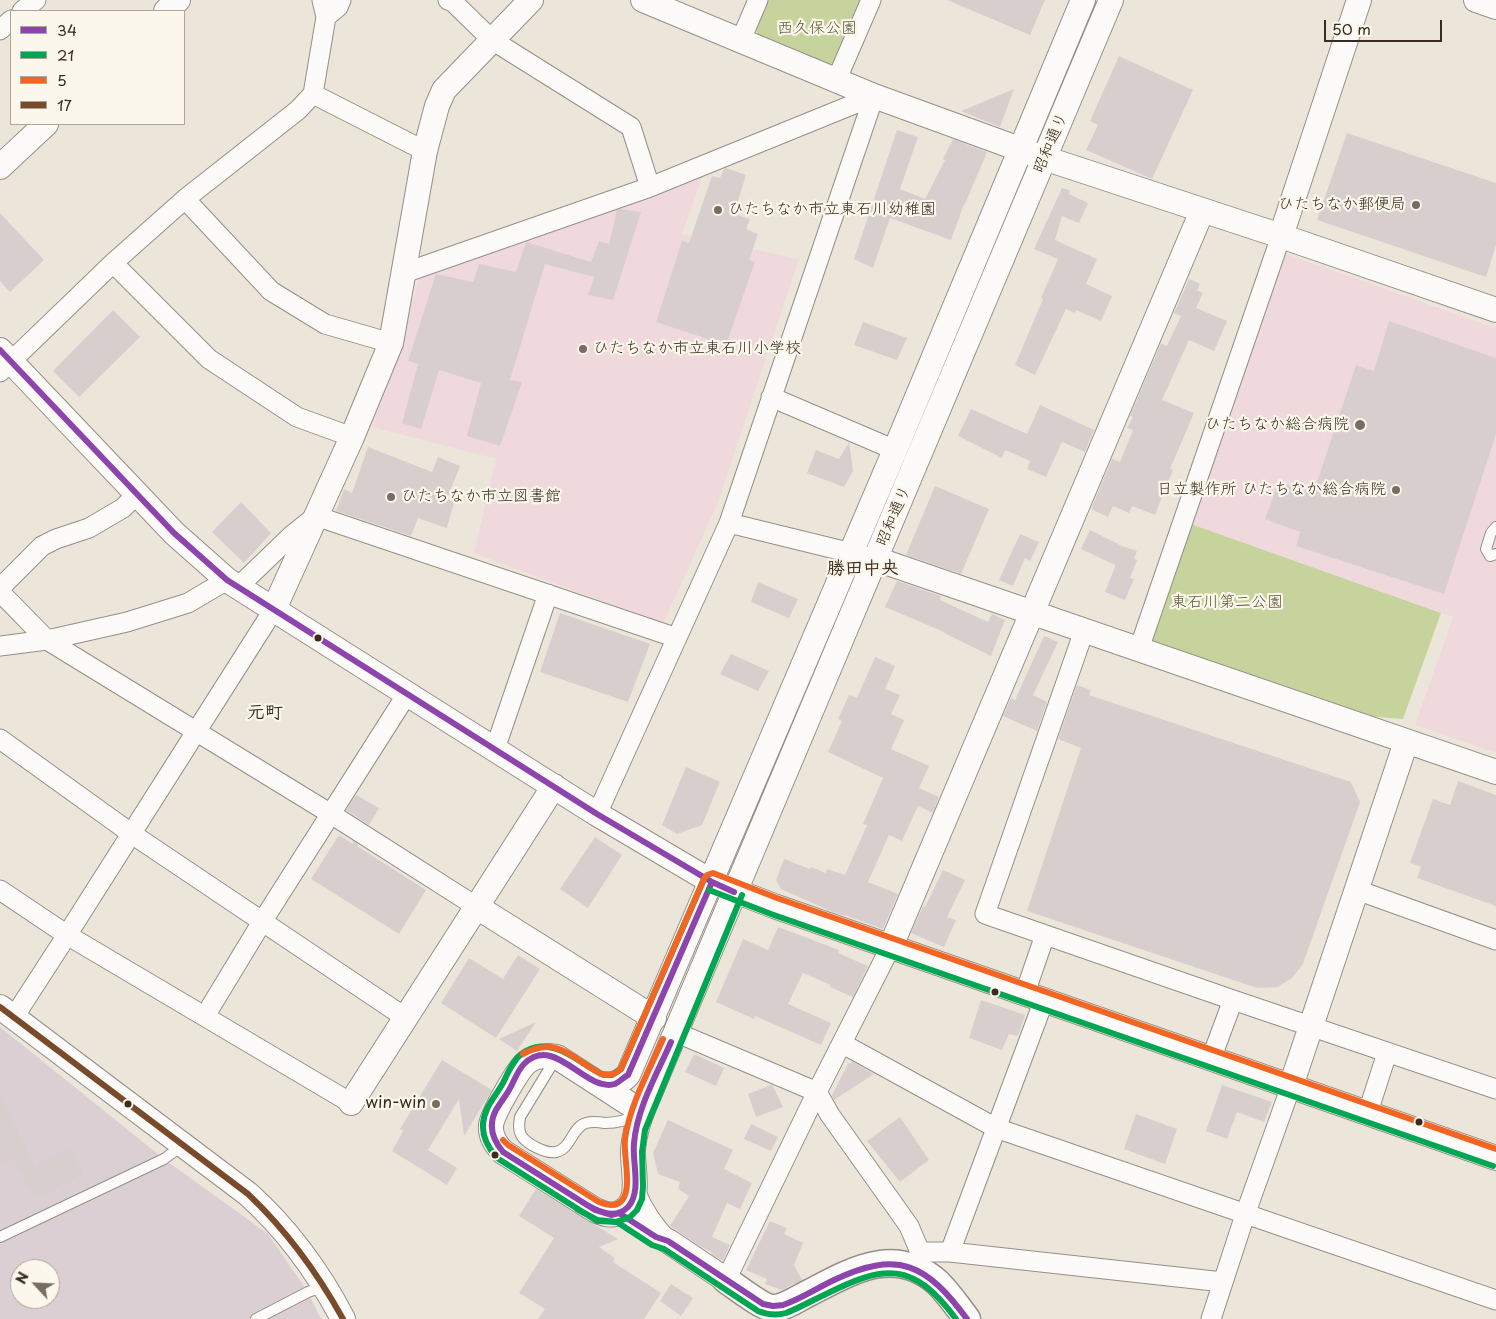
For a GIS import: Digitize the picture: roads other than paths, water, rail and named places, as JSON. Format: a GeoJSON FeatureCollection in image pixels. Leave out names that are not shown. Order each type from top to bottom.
{"type":"FeatureCollection","features":[{"type":"Feature","properties":{"kind":"main road"},"geometry":{"type":"LineString","coordinates":[[726,1280],[772,1308],[782,1306],[845,1275],[866,1268],[884,1263],[917,1260],[967,1319]]}},
{"type":"Feature","properties":{"kind":"street"},"geometry":{"type":"LineString","coordinates":[[23,10],[36,0]]}},
{"type":"Feature","properties":{"kind":"street"},"geometry":{"type":"LineString","coordinates":[[167,10],[178,0]]}},
{"type":"Feature","properties":{"kind":"street"},"geometry":{"type":"LineString","coordinates":[[341,0],[338,7],[324,8],[313,94],[298,110],[185,199],[4,361],[174,533],[233,583],[597,814],[712,882],[734,892],[1496,1158]]}},
{"type":"Feature","properties":{"kind":"street"},"geometry":{"type":"LineString","coordinates":[[448,0],[452,1],[492,40],[631,126],[650,187]]}},
{"type":"Feature","properties":{"kind":"street"},"geometry":{"type":"LineString","coordinates":[[343,1319],[326,1286],[298,1247],[268,1213],[248,1194],[7,1012],[68,935],[274,609],[352,437],[391,343],[424,151],[437,106],[444,90],[531,0]]}},
{"type":"Feature","properties":{"kind":"street"},"geometry":{"type":"LineString","coordinates":[[643,0],[740,42],[874,96],[1044,158],[1281,236],[1496,310]]}},
{"type":"Feature","properties":{"kind":"street"},"geometry":{"type":"LineString","coordinates":[[740,42],[758,0]]}},
{"type":"Feature","properties":{"kind":"street"},"geometry":{"type":"LineString","coordinates":[[836,81],[871,0]]}},
{"type":"Feature","properties":{"kind":"street","name":"昭和通り"},"geometry":{"type":"LineString","coordinates":[[600,1084],[615,1085],[628,1075],[654,1018],[895,450],[1083,0]]}},
{"type":"Feature","properties":{"kind":"street","name":"昭和通り"},"geometry":{"type":"LineString","coordinates":[[635,1190],[634,1140],[642,1112],[1112,0]]}},
{"type":"Feature","properties":{"kind":"street"},"geometry":{"type":"LineString","coordinates":[[1139,649],[1281,236],[1359,0]]}},
{"type":"Feature","properties":{"kind":"street"},"geometry":{"type":"LineString","coordinates":[[1476,0],[1496,7]]}},
{"type":"Feature","properties":{"kind":"street"},"geometry":{"type":"LineString","coordinates":[[0,30],[10,21]]}},
{"type":"Feature","properties":{"kind":"street"},"geometry":{"type":"LineString","coordinates":[[313,94],[424,151]]}},
{"type":"Feature","properties":{"kind":"street"},"geometry":{"type":"LineString","coordinates":[[404,273],[650,187],[874,96]]}},
{"type":"Feature","properties":{"kind":"street"},"geometry":{"type":"LineString","coordinates":[[597,814],[729,523],[874,96]]}},
{"type":"Feature","properties":{"kind":"street"},"geometry":{"type":"LineString","coordinates":[[0,167],[45,125]]}},
{"type":"Feature","properties":{"kind":"street"},"geometry":{"type":"LineString","coordinates":[[185,199],[271,292],[325,324],[391,343]]}},
{"type":"Feature","properties":{"kind":"street"},"geometry":{"type":"LineString","coordinates":[[619,1213],[726,1280],[817,1092],[892,946],[1202,210]]}},
{"type":"Feature","properties":{"kind":"street"},"geometry":{"type":"LineString","coordinates":[[113,263],[209,359],[297,417],[352,437]]}},
{"type":"Feature","properties":{"kind":"street"},"geometry":{"type":"LineString","coordinates":[[771,396],[895,450]]}},
{"type":"Feature","properties":{"kind":"street"},"geometry":{"type":"LineString","coordinates":[[0,588],[42,546],[89,528],[122,508],[137,494]]}},
{"type":"Feature","properties":{"kind":"street"},"geometry":{"type":"LineString","coordinates":[[0,646],[47,640],[127,622],[188,603],[233,583],[316,516]]}},
{"type":"Feature","properties":{"kind":"street"},"geometry":{"type":"LineString","coordinates":[[316,516],[677,638]]}},
{"type":"Feature","properties":{"kind":"street"},"geometry":{"type":"LineString","coordinates":[[729,523],[876,559],[1496,772]]}},
{"type":"Feature","properties":{"kind":"street"},"geometry":{"type":"LineString","coordinates":[[0,592],[47,640],[332,814],[654,1018]]}},
{"type":"Feature","properties":{"kind":"street"},"geometry":{"type":"LineString","coordinates":[[495,749],[548,594]]}},
{"type":"Feature","properties":{"kind":"street"},"geometry":{"type":"LineString","coordinates":[[1084,631],[985,914],[1496,1089]]}},
{"type":"Feature","properties":{"kind":"street"},"geometry":{"type":"LineString","coordinates":[[205,1016],[262,922],[407,694]]}},
{"type":"Feature","properties":{"kind":"street"},"geometry":{"type":"LineString","coordinates":[[0,739],[132,834],[406,1018]]}},
{"type":"Feature","properties":{"kind":"street"},"geometry":{"type":"LineString","coordinates":[[1212,1319],[1245,1215],[1291,1086],[1406,742]]}},
{"type":"Feature","properties":{"kind":"street"},"geometry":{"type":"LineString","coordinates":[[0,890],[68,935],[351,1103],[554,786]]}},
{"type":"Feature","properties":{"kind":"street"},"geometry":{"type":"LineString","coordinates":[[1357,890],[1496,940]]}},
{"type":"Feature","properties":{"kind":"street"},"geometry":{"type":"LineString","coordinates":[[950,1252],[996,1128],[1034,996],[1045,935]]}},
{"type":"Feature","properties":{"kind":"street"},"geometry":{"type":"LineString","coordinates":[[1211,1059],[1233,1000]]}},
{"type":"Feature","properties":{"kind":"street"},"geometry":{"type":"LineString","coordinates":[[675,1032],[817,1092],[830,1115],[909,1226],[917,1260],[950,1252],[1223,1282]]}},
{"type":"Feature","properties":{"kind":"street"},"geometry":{"type":"LineString","coordinates":[[843,1044],[996,1128],[1496,1300]]}},
{"type":"Feature","properties":{"kind":"street"},"geometry":{"type":"LineString","coordinates":[[1368,1112],[1387,1052]]}},
{"type":"Feature","properties":{"kind":"street"},"geometry":{"type":"LineString","coordinates":[[635,1190],[631,1204],[619,1213],[611,1215],[595,1210],[503,1152],[497,1146],[492,1136],[491,1126],[494,1114],[518,1073],[527,1062],[538,1056],[547,1055],[556,1058],[600,1084],[642,1112]]}},
{"type":"Feature","properties":{"kind":"street"},"geometry":{"type":"LineString","coordinates":[[635,1190],[640,1205],[668,1242]]}},
{"type":"Feature","properties":{"kind":"lane"},"geometry":{"type":"LineString","coordinates":[[1496,528],[1491,533],[1486,549],[1490,556],[1496,554]]}},
{"type":"Feature","properties":{"kind":"lane"},"geometry":{"type":"LineString","coordinates":[[556,1058],[520,1117],[518,1127],[522,1137],[530,1143],[545,1151],[556,1152],[565,1147],[577,1128],[584,1124],[626,1121],[642,1112]]}},
{"type":"Feature","properties":{"kind":"lane"},"geometry":{"type":"LineString","coordinates":[[0,1237],[164,1159],[183,1145]]}},
{"type":"Feature","properties":{"kind":"lane"},"geometry":{"type":"LineString","coordinates":[[256,1319],[308,1292],[326,1286]]}},
{"type":"Feature","properties":{"kind":"place","name":"ひたちなか郵便局"},"geometry":{"type":"Point","coordinates":[1416,205]}},
{"type":"Feature","properties":{"kind":"place","name":"ひたちなか市立東石川幼稚園"},"geometry":{"type":"Point","coordinates":[718,210]}},
{"type":"Feature","properties":{"kind":"place","name":"ひたちなか市立東石川小学校"},"geometry":{"type":"Point","coordinates":[583,349]}},
{"type":"Feature","properties":{"kind":"place","name":"ひたちなか総合病院"},"geometry":{"type":"Point","coordinates":[1360,425]}},
{"type":"Feature","properties":{"kind":"place","name":"日立製作所 ひたちなか総合病院"},"geometry":{"type":"Point","coordinates":[1396,490]}},
{"type":"Feature","properties":{"kind":"place","name":"ひたちなか市立図書館"},"geometry":{"type":"Point","coordinates":[391,497]}},
{"type":"Feature","properties":{"kind":"place","name":"win-win"},"geometry":{"type":"Point","coordinates":[436,1104]}},
{"type":"Feature","properties":{"kind":"district","name":"勝田中央"},"geometry":{"type":"Point","coordinates":[863,569]}},
{"type":"Feature","properties":{"kind":"district","name":"元町"},"geometry":{"type":"Point","coordinates":[265,713]}},
{"type":"Feature","properties":{"kind":"park label","name":"西久保公園"},"geometry":{"type":"Point","coordinates":[817,29]}},
{"type":"Feature","properties":{"kind":"park label","name":"東石川第二公園"},"geometry":{"type":"Point","coordinates":[1227,603]}}]}
